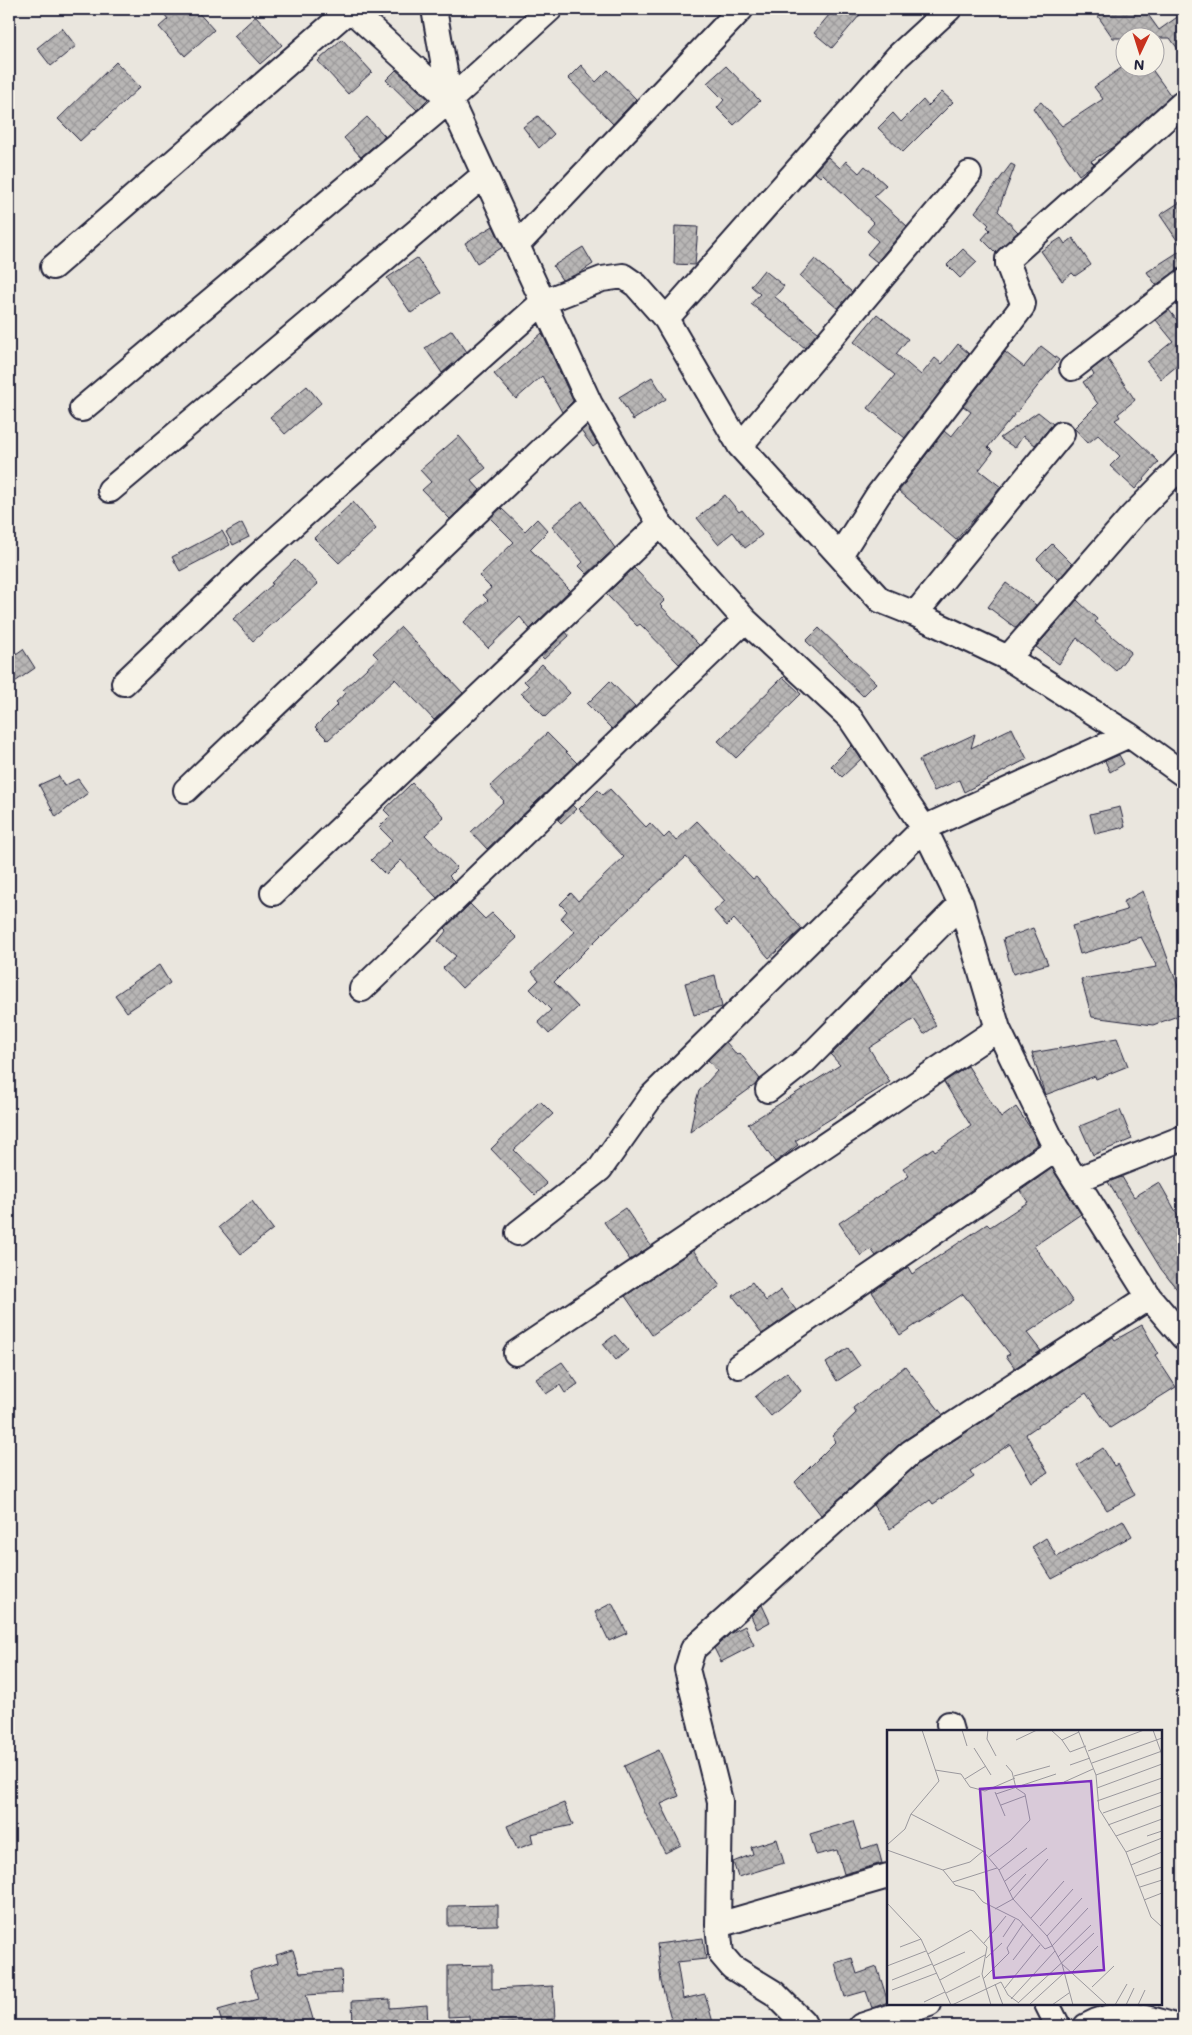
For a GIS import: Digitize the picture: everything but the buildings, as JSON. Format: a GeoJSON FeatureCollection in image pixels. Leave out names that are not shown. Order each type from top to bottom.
{"type":"FeatureCollection","features":[{"type":"Feature","properties":{"kind":"street"},"geometry":{"type":"LineString","coordinates":[[53,267],[350,9],[450,100]]}},
{"type":"Feature","properties":{"kind":"street"},"geometry":{"type":"LineString","coordinates":[[434,9],[450,100],[590,404],[660,524],[745,620],[850,718],[924,828],[961,904],[998,1029],[1056,1149],[1149,1297],[1183,1337]]}},
{"type":"Feature","properties":{"kind":"street"},"geometry":{"type":"LineString","coordinates":[[82,409],[450,100],[550,9]]}},
{"type":"Feature","properties":{"kind":"street"},"geometry":{"type":"LineString","coordinates":[[517,245],[741,9]]}},
{"type":"Feature","properties":{"kind":"street"},"geometry":{"type":"LineString","coordinates":[[666,319],[898,56],[949,9]]}},
{"type":"Feature","properties":{"kind":"street"},"geometry":{"type":"LineString","coordinates":[[840,555],[878,494],[1022,307],[1023,303],[1008,264],[1008,259],[1183,103]]}},
{"type":"Feature","properties":{"kind":"street"},"geometry":{"type":"LineString","coordinates":[[740,446],[969,174]]}},
{"type":"Feature","properties":{"kind":"street"},"geometry":{"type":"LineString","coordinates":[[110,490],[484,175]]}},
{"type":"Feature","properties":{"kind":"street"},"geometry":{"type":"LineString","coordinates":[[124,683],[251,562],[543,302],[602,279],[623,276],[636,285],[666,319],[740,446],[880,600],[915,614],[1008,658],[1129,735],[1183,774]]}},
{"type":"Feature","properties":{"kind":"street"},"geometry":{"type":"LineString","coordinates":[[1072,368],[1183,282]]}},
{"type":"Feature","properties":{"kind":"street"},"geometry":{"type":"LineString","coordinates":[[186,790],[590,404]]}},
{"type":"Feature","properties":{"kind":"street"},"geometry":{"type":"LineString","coordinates":[[915,614],[1062,434]]}},
{"type":"Feature","properties":{"kind":"street"},"geometry":{"type":"LineString","coordinates":[[1008,658],[1132,516],[1183,464]]}},
{"type":"Feature","properties":{"kind":"street"},"geometry":{"type":"LineString","coordinates":[[273,892],[660,524]]}},
{"type":"Feature","properties":{"kind":"street"},"geometry":{"type":"LineString","coordinates":[[362,989],[745,620]]}},
{"type":"Feature","properties":{"kind":"street"},"geometry":{"type":"LineString","coordinates":[[518,1234],[600,1169],[651,1097],[924,828],[1129,735]]}},
{"type":"Feature","properties":{"kind":"street"},"geometry":{"type":"LineString","coordinates":[[768,1090],[806,1060],[961,904]]}},
{"type":"Feature","properties":{"kind":"street"},"geometry":{"type":"LineString","coordinates":[[516,1353],[998,1029]]}},
{"type":"Feature","properties":{"kind":"street"},"geometry":{"type":"LineString","coordinates":[[1076,1180],[1183,1138]]}},
{"type":"Feature","properties":{"kind":"street"},"geometry":{"type":"LineString","coordinates":[[739,1366],[1056,1149]]}},
{"type":"Feature","properties":{"kind":"street"},"geometry":{"type":"LineString","coordinates":[[805,2026],[774,1993],[732,1967],[721,1954],[718,1925],[720,1801],[687,1669],[693,1649],[911,1452],[1149,1297]]}},
{"type":"Feature","properties":{"kind":"street"},"geometry":{"type":"LineString","coordinates":[[718,1925],[887,1876]]}},
{"type":"Feature","properties":{"kind":"street"},"geometry":{"type":"LineString","coordinates":[[861,2026],[926,2005]]}},
{"type":"Feature","properties":{"kind":"street"},"geometry":{"type":"LineString","coordinates":[[1048,2005],[1058,2026]]}},
{"type":"Feature","properties":{"kind":"street"},"geometry":{"type":"LineString","coordinates":[[1086,2026],[1101,2018],[1121,2014],[1139,2016],[1175,2026]]}}]}
